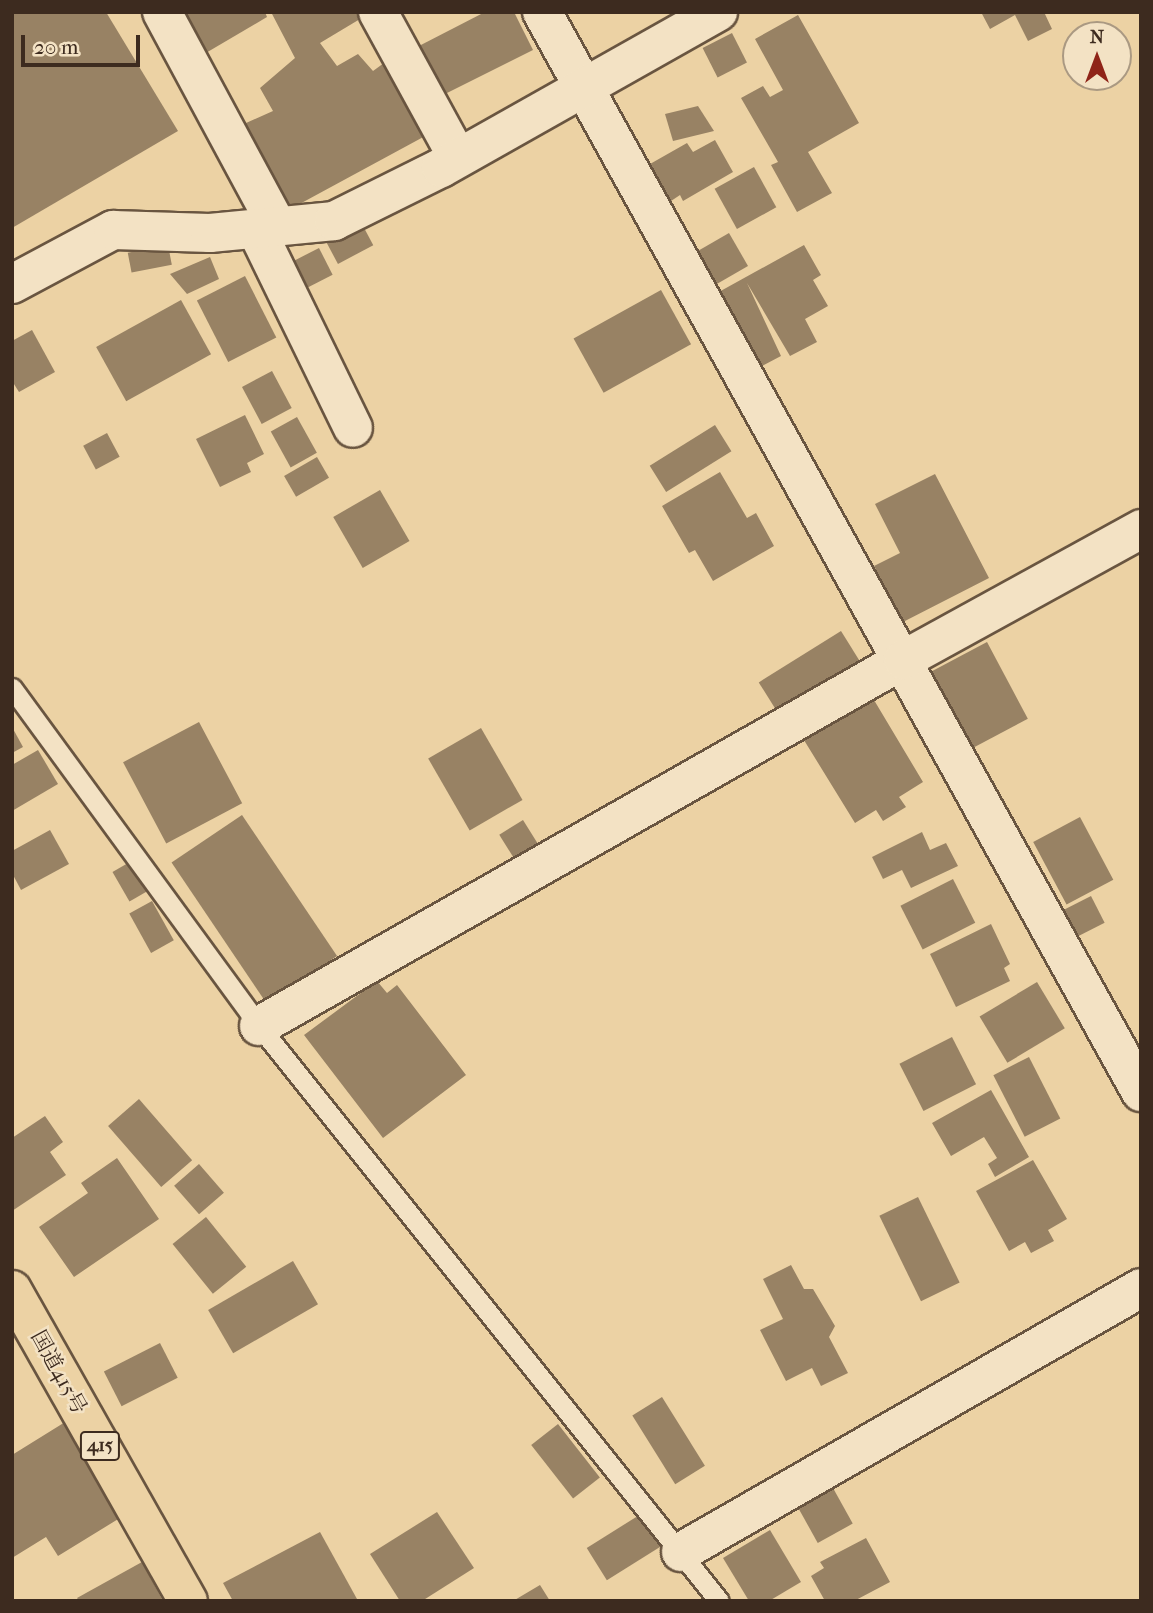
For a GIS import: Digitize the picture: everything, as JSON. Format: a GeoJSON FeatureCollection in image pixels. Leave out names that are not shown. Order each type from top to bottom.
{"type":"FeatureCollection","features":[{"type":"Feature","properties":{"kind":"highway","name":"国道415号"},"geometry":{"type":"LineString","coordinates":[[12,1290],[188,1601]]}},
{"type":"Feature","properties":{"kind":"street"},"geometry":{"type":"LineString","coordinates":[[162,12],[266,227],[354,428]]}},
{"type":"Feature","properties":{"kind":"street"},"geometry":{"type":"LineString","coordinates":[[378,12],[458,158]]}},
{"type":"Feature","properties":{"kind":"street"},"geometry":{"type":"LineString","coordinates":[[542,12],[1141,1092]]}},
{"type":"Feature","properties":{"kind":"street"},"geometry":{"type":"LineString","coordinates":[[12,284],[113,230],[210,233],[334,221],[458,158],[718,12]]}},
{"type":"Feature","properties":{"kind":"street"},"geometry":{"type":"LineString","coordinates":[[259,1026],[903,660],[1141,529]]}},
{"type":"Feature","properties":{"kind":"street"},"geometry":{"type":"LineString","coordinates":[[681,1552],[1141,1288]]}},
{"type":"Feature","properties":{"kind":"lane"},"geometry":{"type":"LineString","coordinates":[[12,688],[259,1026],[719,1601]]}},
{"type":"Feature","properties":{"kind":"building"},"geometry":{"type":"Polygon","coordinates":[[[12,12],[106,12],[178,131],[12,228],[12,12]]]}},
{"type":"Feature","properties":{"kind":"building"},"geometry":{"type":"Polygon","coordinates":[[[174,12],[265,12],[267,17],[199,57],[174,12]]]}},
{"type":"Feature","properties":{"kind":"building"},"geometry":{"type":"Polygon","coordinates":[[[271,12],[357,12],[360,19],[320,43],[337,66],[358,54],[373,71],[384,63],[427,135],[283,213],[235,128],[273,111],[260,88],[295,58],[271,12]]]}},
{"type":"Feature","properties":{"kind":"building"},"geometry":{"type":"Polygon","coordinates":[[[485,12],[514,12],[533,50],[441,96],[417,47],[485,12]]]}},
{"type":"Feature","properties":{"kind":"building"},"geometry":{"type":"Polygon","coordinates":[[[981,12],[1044,12],[1052,29],[1028,41],[1015,15],[990,29],[981,12]]]}},
{"type":"Feature","properties":{"kind":"building"},"geometry":{"type":"Polygon","coordinates":[[[798,15],[859,123],[808,152],[832,193],[797,212],[771,165],[778,162],[741,98],[763,86],[770,97],[783,90],[755,39],[798,15]]]}},
{"type":"Feature","properties":{"kind":"building"},"geometry":{"type":"Polygon","coordinates":[[[732,33],[747,62],[718,77],[703,48],[732,33]]]}},
{"type":"Feature","properties":{"kind":"building"},"geometry":{"type":"Polygon","coordinates":[[[698,106],[714,131],[673,141],[665,114],[698,106]]]}},
{"type":"Feature","properties":{"kind":"building"},"geometry":{"type":"Polygon","coordinates":[[[715,140],[733,172],[683,201],[680,195],[671,201],[650,164],[687,143],[693,152],[715,140]]]}},
{"type":"Feature","properties":{"kind":"building"},"geometry":{"type":"Polygon","coordinates":[[[754,167],[776,207],[737,229],[715,189],[754,167]]]}},
{"type":"Feature","properties":{"kind":"building"},"geometry":{"type":"Polygon","coordinates":[[[362,224],[373,245],[338,264],[327,243],[362,224]]]}},
{"type":"Feature","properties":{"kind":"building"},"geometry":{"type":"Polygon","coordinates":[[[729,233],[748,266],[712,286],[693,254],[729,233]]]}},
{"type":"Feature","properties":{"kind":"building"},"geometry":{"type":"Polygon","coordinates":[[[168,245],[172,265],[132,272],[128,253],[168,245]]]}},
{"type":"Feature","properties":{"kind":"building"},"geometry":{"type":"Polygon","coordinates":[[[804,245],[821,275],[813,280],[828,306],[805,319],[817,342],[790,356],[747,283],[781,356],[756,369],[717,293],[804,245]]]}},
{"type":"Feature","properties":{"kind":"building"},"geometry":{"type":"Polygon","coordinates":[[[319,248],[333,275],[302,290],[289,263],[319,248]]]}},
{"type":"Feature","properties":{"kind":"building"},"geometry":{"type":"Polygon","coordinates":[[[210,257],[219,279],[187,294],[170,274],[210,257]]]}},
{"type":"Feature","properties":{"kind":"building"},"geometry":{"type":"Polygon","coordinates":[[[245,276],[276,337],[228,362],[197,301],[245,276]]]}},
{"type":"Feature","properties":{"kind":"building"},"geometry":{"type":"Polygon","coordinates":[[[661,290],[691,344],[604,393],[574,338],[661,290]]]}},
{"type":"Feature","properties":{"kind":"building"},"geometry":{"type":"Polygon","coordinates":[[[181,300],[211,354],[126,401],[96,347],[181,300]]]}},
{"type":"Feature","properties":{"kind":"building"},"geometry":{"type":"Polygon","coordinates":[[[32,330],[55,372],[19,392],[12,381],[12,341],[32,330]]]}},
{"type":"Feature","properties":{"kind":"building"},"geometry":{"type":"Polygon","coordinates":[[[272,371],[292,408],[262,424],[242,387],[272,371]]]}},
{"type":"Feature","properties":{"kind":"building"},"geometry":{"type":"Polygon","coordinates":[[[245,415],[264,454],[247,463],[251,472],[220,487],[196,439],[245,415]]]}},
{"type":"Feature","properties":{"kind":"building"},"geometry":{"type":"Polygon","coordinates":[[[297,417],[317,453],[291,467],[271,432],[297,417]]]}},
{"type":"Feature","properties":{"kind":"building"},"geometry":{"type":"Polygon","coordinates":[[[715,425],[731,451],[666,492],[650,466],[715,425]]]}},
{"type":"Feature","properties":{"kind":"building"},"geometry":{"type":"Polygon","coordinates":[[[107,433],[120,457],[96,470],[83,446],[107,433]]]}},
{"type":"Feature","properties":{"kind":"building"},"geometry":{"type":"Polygon","coordinates":[[[317,457],[329,478],[296,497],[284,476],[317,457]]]}},
{"type":"Feature","properties":{"kind":"building"},"geometry":{"type":"Polygon","coordinates":[[[720,472],[747,518],[756,513],[774,546],[713,581],[695,550],[689,553],[662,506],[720,472]]]}},
{"type":"Feature","properties":{"kind":"building"},"geometry":{"type":"Polygon","coordinates":[[[935,474],[989,578],[903,622],[874,566],[900,553],[875,504],[935,474]]]}},
{"type":"Feature","properties":{"kind":"building"},"geometry":{"type":"Polygon","coordinates":[[[380,490],[410,541],[363,568],[333,517],[380,490]]]}},
{"type":"Feature","properties":{"kind":"building"},"geometry":{"type":"Polygon","coordinates":[[[841,631],[865,669],[783,721],[759,682],[841,631]]]}},
{"type":"Feature","properties":{"kind":"building"},"geometry":{"type":"Polygon","coordinates":[[[987,642],[1028,719],[971,749],[930,672],[987,642]]]}},
{"type":"Feature","properties":{"kind":"building"},"geometry":{"type":"Polygon","coordinates":[[[868,690],[923,782],[899,797],[906,807],[883,821],[876,810],[855,823],[799,732],[868,690]]]}},
{"type":"Feature","properties":{"kind":"building"},"geometry":{"type":"Polygon","coordinates":[[[199,722],[242,803],[166,844],[123,762],[199,722]]]}},
{"type":"Feature","properties":{"kind":"building"},"geometry":{"type":"Polygon","coordinates":[[[12,727],[23,747],[12,753],[12,727]]]}},
{"type":"Feature","properties":{"kind":"building"},"geometry":{"type":"Polygon","coordinates":[[[481,728],[522,800],[470,830],[428,758],[481,728]]]}},
{"type":"Feature","properties":{"kind":"building"},"geometry":{"type":"Polygon","coordinates":[[[38,750],[58,784],[12,811],[12,765],[38,750]]]}},
{"type":"Feature","properties":{"kind":"building"},"geometry":{"type":"Polygon","coordinates":[[[242,815],[337,956],[267,1003],[172,863],[242,815]]]}},
{"type":"Feature","properties":{"kind":"building"},"geometry":{"type":"Polygon","coordinates":[[[1080,817],[1113,880],[1067,905],[1033,842],[1080,817]]]}},
{"type":"Feature","properties":{"kind":"building"},"geometry":{"type":"Polygon","coordinates":[[[523,820],[542,851],[518,865],[499,835],[523,820]]]}},
{"type":"Feature","properties":{"kind":"building"},"geometry":{"type":"Polygon","coordinates":[[[50,830],[69,864],[21,890],[12,873],[12,851],[50,830]]]}},
{"type":"Feature","properties":{"kind":"building"},"geometry":{"type":"Polygon","coordinates":[[[922,832],[930,850],[946,843],[958,866],[911,888],[902,870],[883,879],[872,857],[922,832]]]}},
{"type":"Feature","properties":{"kind":"building"},"geometry":{"type":"Polygon","coordinates":[[[135,859],[152,888],[129,901],[112,872],[135,859]]]}},
{"type":"Feature","properties":{"kind":"building"},"geometry":{"type":"Polygon","coordinates":[[[953,879],[975,923],[923,949],[900,906],[953,879]]]}},
{"type":"Feature","properties":{"kind":"building"},"geometry":{"type":"Polygon","coordinates":[[[1091,896],[1105,923],[1076,937],[1062,911],[1091,896]]]}},
{"type":"Feature","properties":{"kind":"building"},"geometry":{"type":"Polygon","coordinates":[[[152,901],[174,940],[151,953],[129,914],[152,901]]]}},
{"type":"Feature","properties":{"kind":"building"},"geometry":{"type":"Polygon","coordinates":[[[991,924],[1010,964],[1004,968],[1010,981],[956,1007],[930,954],[991,924]]]}},
{"type":"Feature","properties":{"kind":"building"},"geometry":{"type":"Polygon","coordinates":[[[377,981],[387,993],[397,985],[466,1075],[383,1138],[304,1035],[377,981]]]}},
{"type":"Feature","properties":{"kind":"building"},"geometry":{"type":"Polygon","coordinates":[[[1037,982],[1065,1028],[1007,1063],[980,1017],[1037,982]]]}},
{"type":"Feature","properties":{"kind":"building"},"geometry":{"type":"Polygon","coordinates":[[[952,1037],[976,1084],[923,1111],[899,1064],[952,1037]]]}},
{"type":"Feature","properties":{"kind":"building"},"geometry":{"type":"Polygon","coordinates":[[[1029,1057],[1060,1118],[1025,1137],[993,1075],[1029,1057]]]}},
{"type":"Feature","properties":{"kind":"building"},"geometry":{"type":"Polygon","coordinates":[[[991,1090],[1029,1157],[995,1177],[988,1164],[997,1158],[984,1137],[951,1156],[932,1123],[991,1090]]]}},
{"type":"Feature","properties":{"kind":"building"},"geometry":{"type":"Polygon","coordinates":[[[139,1099],[192,1160],[161,1187],[108,1126],[139,1099]]]}},
{"type":"Feature","properties":{"kind":"building"},"geometry":{"type":"Polygon","coordinates":[[[45,1116],[63,1142],[50,1152],[66,1175],[12,1211],[12,1138],[45,1116]]]}},
{"type":"Feature","properties":{"kind":"building"},"geometry":{"type":"Polygon","coordinates":[[[117,1158],[159,1219],[74,1277],[39,1227],[88,1193],[81,1183],[117,1158]]]}},
{"type":"Feature","properties":{"kind":"building"},"geometry":{"type":"Polygon","coordinates":[[[1033,1160],[1067,1219],[1048,1230],[1054,1241],[1031,1253],[1025,1242],[1009,1251],[976,1191],[1033,1160]]]}},
{"type":"Feature","properties":{"kind":"building"},"geometry":{"type":"Polygon","coordinates":[[[199,1164],[224,1193],[199,1214],[174,1186],[199,1164]]]}},
{"type":"Feature","properties":{"kind":"building"},"geometry":{"type":"Polygon","coordinates":[[[918,1197],[960,1282],[921,1301],[879,1216],[918,1197]]]}},
{"type":"Feature","properties":{"kind":"building"},"geometry":{"type":"Polygon","coordinates":[[[206,1217],[246,1267],[213,1294],[173,1244],[206,1217]]]}},
{"type":"Feature","properties":{"kind":"building"},"geometry":{"type":"Polygon","coordinates":[[[293,1261],[318,1304],[233,1353],[208,1310],[293,1261]]]}},
{"type":"Feature","properties":{"kind":"building"},"geometry":{"type":"Polygon","coordinates":[[[791,1265],[804,1289],[813,1289],[835,1326],[829,1337],[848,1373],[821,1386],[812,1368],[786,1381],[760,1330],[783,1319],[763,1279],[791,1265]]]}},
{"type":"Feature","properties":{"kind":"building"},"geometry":{"type":"Polygon","coordinates":[[[160,1343],[178,1378],[122,1406],[104,1372],[160,1343]]]}},
{"type":"Feature","properties":{"kind":"building"},"geometry":{"type":"Polygon","coordinates":[[[662,1397],[705,1466],[675,1484],[632,1416],[662,1397]]]}},
{"type":"Feature","properties":{"kind":"building"},"geometry":{"type":"Polygon","coordinates":[[[70,1419],[128,1513],[58,1556],[46,1537],[12,1558],[12,1455],[70,1419]]]}},
{"type":"Feature","properties":{"kind":"building"},"geometry":{"type":"Polygon","coordinates":[[[558,1424],[600,1478],[573,1499],[531,1445],[558,1424]]]}},
{"type":"Feature","properties":{"kind":"building"},"geometry":{"type":"Polygon","coordinates":[[[828,1479],[853,1524],[818,1543],[793,1498],[828,1479]]]}},
{"type":"Feature","properties":{"kind":"building"},"geometry":{"type":"Polygon","coordinates":[[[437,1512],[474,1568],[422,1601],[400,1601],[370,1554],[437,1512]]]}},
{"type":"Feature","properties":{"kind":"building"},"geometry":{"type":"Polygon","coordinates":[[[641,1514],[661,1546],[607,1580],[587,1548],[641,1514]]]}},
{"type":"Feature","properties":{"kind":"building"},"geometry":{"type":"Polygon","coordinates":[[[770,1530],[801,1582],[769,1601],[749,1601],[723,1558],[770,1530]]]}},
{"type":"Feature","properties":{"kind":"building"},"geometry":{"type":"Polygon","coordinates":[[[320,1532],[357,1599],[233,1601],[223,1583],[320,1532]]]}},
{"type":"Feature","properties":{"kind":"building"},"geometry":{"type":"Polygon","coordinates":[[[866,1538],[890,1582],[854,1601],[825,1601],[811,1576],[824,1568],[820,1562],[866,1538]]]}},
{"type":"Feature","properties":{"kind":"building"},"geometry":{"type":"Polygon","coordinates":[[[142,1562],[163,1601],[79,1601],[77,1598],[142,1562]]]}},
{"type":"Feature","properties":{"kind":"building"},"geometry":{"type":"Polygon","coordinates":[[[540,1585],[550,1601],[513,1601],[540,1585]]]}}]}
